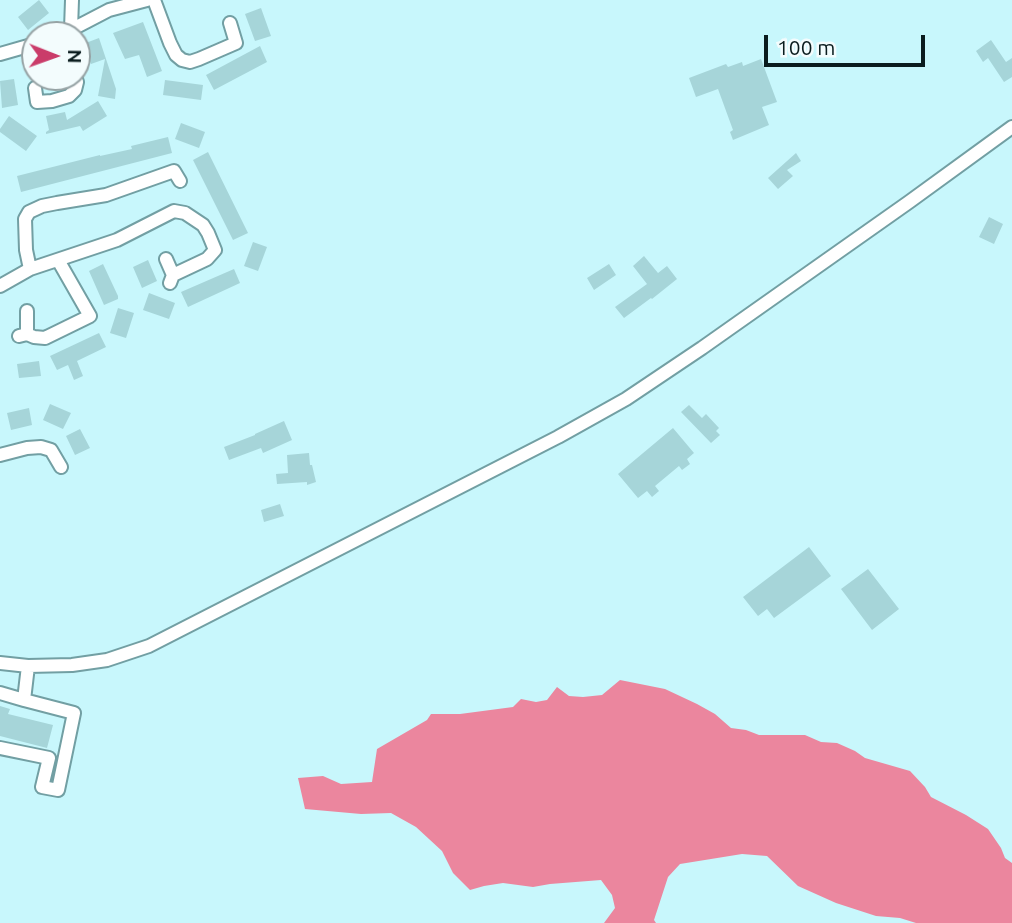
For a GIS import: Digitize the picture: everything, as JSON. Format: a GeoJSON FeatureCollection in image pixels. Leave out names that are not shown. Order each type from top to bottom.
{"type":"FeatureCollection","features":[{"type":"Feature","properties":{"kind":"street"},"geometry":{"type":"LineString","coordinates":[[68,21],[72,0]]}},
{"type":"Feature","properties":{"kind":"street"},"geometry":{"type":"LineString","coordinates":[[88,21],[109,10],[147,0]]}},
{"type":"Feature","properties":{"kind":"street"},"geometry":{"type":"LineString","coordinates":[[154,0],[170,43],[181,60],[190,62],[236,43],[230,23]]}},
{"type":"Feature","properties":{"kind":"street"},"geometry":{"type":"LineString","coordinates":[[0,54],[21,48]]}},
{"type":"Feature","properties":{"kind":"street"},"geometry":{"type":"LineString","coordinates":[[35,91],[37,102],[69,96],[74,91]]}},
{"type":"Feature","properties":{"kind":"street"},"geometry":{"type":"LineString","coordinates":[[0,663],[50,667],[107,660],[149,646],[580,425],[626,399],[711,342],[1012,127]]}},
{"type":"Feature","properties":{"kind":"street"},"geometry":{"type":"LineString","coordinates":[[30,269],[25,219],[29,212],[42,206],[106,195],[174,171],[180,181]]}},
{"type":"Feature","properties":{"kind":"street"},"geometry":{"type":"LineString","coordinates":[[0,286],[30,269],[117,240],[174,211],[185,213],[203,225],[220,251],[172,279],[166,260]]}},
{"type":"Feature","properties":{"kind":"street"},"geometry":{"type":"LineString","coordinates":[[27,311],[23,335],[45,338],[90,316],[58,260]]}},
{"type":"Feature","properties":{"kind":"street"},"geometry":{"type":"LineString","coordinates":[[0,456],[41,447],[51,450],[61,467]]}},
{"type":"Feature","properties":{"kind":"street"},"geometry":{"type":"LineString","coordinates":[[24,700],[28,666]]}},
{"type":"Feature","properties":{"kind":"street"},"geometry":{"type":"LineString","coordinates":[[0,693],[74,713],[58,790],[42,786],[49,758],[0,748]]}},
{"type":"Feature","properties":{"kind":"shaded area"},"geometry":{"type":"Polygon","coordinates":[[[620,680],[665,689],[715,714],[731,728],[759,735],[805,735],[821,742],[837,743],[865,758],[910,771],[931,797],[988,829],[1005,858],[1012,863],[1012,923],[916,923],[900,918],[876,916],[836,903],[798,886],[767,856],[742,854],[680,864],[668,877],[654,920],[656,923],[604,923],[615,908],[612,895],[601,880],[533,887],[503,883],[470,890],[453,873],[442,851],[416,827],[391,813],[361,814],[305,809],[298,778],[323,776],[341,784],[372,782],[377,749],[427,720],[431,714],[460,714],[513,707],[521,699],[536,702],[547,700],[557,687],[569,696],[602,695],[620,680]]]}},
{"type":"Feature","properties":{"kind":"building"},"geometry":{"type":"Polygon","coordinates":[[[39,0],[49,13],[39,21],[21,21],[18,17],[39,0]]]}},
{"type":"Feature","properties":{"kind":"building"},"geometry":{"type":"Polygon","coordinates":[[[261,8],[271,36],[255,41],[245,14],[261,8]]]}},
{"type":"Feature","properties":{"kind":"building"},"geometry":{"type":"Polygon","coordinates":[[[143,22],[162,71],[147,77],[139,55],[125,59],[113,33],[143,22]]]}},
{"type":"Feature","properties":{"kind":"building"},"geometry":{"type":"Polygon","coordinates":[[[99,38],[116,89],[115,99],[98,96],[105,59],[91,64],[91,41],[99,38]]]}},
{"type":"Feature","properties":{"kind":"building"},"geometry":{"type":"Polygon","coordinates":[[[991,40],[1006,62],[1012,58],[1012,77],[1004,82],[988,58],[983,62],[976,51],[991,40]]]}},
{"type":"Feature","properties":{"kind":"building"},"geometry":{"type":"Polygon","coordinates":[[[260,46],[267,62],[214,90],[206,75],[260,46]]]}},
{"type":"Feature","properties":{"kind":"building"},"geometry":{"type":"Polygon","coordinates":[[[761,59],[777,102],[762,107],[769,125],[733,140],[730,132],[733,130],[718,89],[696,97],[689,78],[726,64],[728,67],[742,62],[743,66],[761,59]]]}},
{"type":"Feature","properties":{"kind":"building"},"geometry":{"type":"Polygon","coordinates":[[[14,79],[18,105],[2,108],[0,81],[14,79]]]}},
{"type":"Feature","properties":{"kind":"building"},"geometry":{"type":"Polygon","coordinates":[[[165,80],[203,85],[201,100],[163,95],[165,80]]]}},
{"type":"Feature","properties":{"kind":"building"},"geometry":{"type":"Polygon","coordinates":[[[98,101],[107,116],[83,131],[80,126],[46,134],[49,130],[46,116],[65,112],[67,120],[98,101]]]}},
{"type":"Feature","properties":{"kind":"building"},"geometry":{"type":"Polygon","coordinates":[[[9,116],[37,136],[26,151],[0,132],[9,116]]]}},
{"type":"Feature","properties":{"kind":"building"},"geometry":{"type":"Polygon","coordinates":[[[181,123],[205,132],[199,148],[175,139],[181,123]]]}},
{"type":"Feature","properties":{"kind":"building"},"geometry":{"type":"Polygon","coordinates":[[[168,137],[172,153],[21,192],[17,176],[132,149],[131,146],[168,137]]]}},
{"type":"Feature","properties":{"kind":"building"},"geometry":{"type":"Polygon","coordinates":[[[208,152],[248,233],[233,240],[193,160],[208,152]]]}},
{"type":"Feature","properties":{"kind":"building"},"geometry":{"type":"Polygon","coordinates":[[[796,153],[801,161],[787,170],[793,176],[778,189],[768,178],[796,153]]]}},
{"type":"Feature","properties":{"kind":"building"},"geometry":{"type":"Polygon","coordinates":[[[989,217],[1003,224],[994,244],[979,237],[989,217]]]}},
{"type":"Feature","properties":{"kind":"building"},"geometry":{"type":"Polygon","coordinates":[[[253,242],[267,247],[258,271],[244,266],[253,242]]]}},
{"type":"Feature","properties":{"kind":"building"},"geometry":{"type":"Polygon","coordinates":[[[644,256],[658,273],[667,266],[677,279],[624,318],[615,307],[647,284],[633,266],[644,256]]]}},
{"type":"Feature","properties":{"kind":"building"},"geometry":{"type":"Polygon","coordinates":[[[148,260],[157,281],[142,288],[133,267],[148,260]]]}},
{"type":"Feature","properties":{"kind":"building"},"geometry":{"type":"Polygon","coordinates":[[[103,264],[118,296],[118,299],[104,305],[89,271],[103,264]]]}},
{"type":"Feature","properties":{"kind":"building"},"geometry":{"type":"Polygon","coordinates":[[[609,264],[616,275],[594,290],[587,278],[609,264]]]}},
{"type":"Feature","properties":{"kind":"building"},"geometry":{"type":"Polygon","coordinates":[[[234,269],[240,283],[188,307],[181,292],[234,269]]]}},
{"type":"Feature","properties":{"kind":"building"},"geometry":{"type":"Polygon","coordinates":[[[149,293],[175,303],[169,319],[143,310],[149,293]]]}},
{"type":"Feature","properties":{"kind":"building"},"geometry":{"type":"Polygon","coordinates":[[[118,308],[134,313],[126,338],[110,333],[118,308]]]}},
{"type":"Feature","properties":{"kind":"building"},"geometry":{"type":"Polygon","coordinates":[[[99,333],[106,347],[77,361],[83,376],[74,380],[68,365],[57,370],[50,356],[99,333]]]}},
{"type":"Feature","properties":{"kind":"building"},"geometry":{"type":"Polygon","coordinates":[[[39,361],[41,376],[19,378],[17,364],[39,361]]]}},
{"type":"Feature","properties":{"kind":"building"},"geometry":{"type":"Polygon","coordinates":[[[50,404],[71,413],[63,429],[43,420],[50,404]]]}},
{"type":"Feature","properties":{"kind":"building"},"geometry":{"type":"Polygon","coordinates":[[[689,405],[702,418],[706,414],[719,428],[716,431],[720,435],[711,443],[681,412],[689,405]]]}},
{"type":"Feature","properties":{"kind":"building"},"geometry":{"type":"Polygon","coordinates":[[[29,408],[32,425],[11,430],[7,413],[29,408]]]}},
{"type":"Feature","properties":{"kind":"building"},"geometry":{"type":"Polygon","coordinates":[[[284,421],[292,440],[263,453],[261,448],[229,460],[224,447],[284,421]]]}},
{"type":"Feature","properties":{"kind":"building"},"geometry":{"type":"Polygon","coordinates":[[[673,428],[694,453],[687,459],[690,464],[682,470],[679,466],[655,486],[659,491],[652,497],[647,491],[638,498],[618,474],[673,428]]]}},
{"type":"Feature","properties":{"kind":"building"},"geometry":{"type":"Polygon","coordinates":[[[80,429],[90,448],[75,455],[66,436],[80,429]]]}},
{"type":"Feature","properties":{"kind":"building"},"geometry":{"type":"Polygon","coordinates":[[[309,453],[316,482],[307,485],[307,482],[277,484],[276,474],[288,473],[287,455],[309,453]]]}},
{"type":"Feature","properties":{"kind":"building"},"geometry":{"type":"Polygon","coordinates":[[[280,504],[284,516],[264,522],[261,510],[280,504]]]}},
{"type":"Feature","properties":{"kind":"building"},"geometry":{"type":"Polygon","coordinates":[[[809,547],[831,576],[774,618],[767,609],[758,616],[743,597],[809,547]]]}},
{"type":"Feature","properties":{"kind":"building"},"geometry":{"type":"Polygon","coordinates":[[[868,569],[899,609],[872,630],[841,589],[868,569]]]}},
{"type":"Feature","properties":{"kind":"building"},"geometry":{"type":"Polygon","coordinates":[[[0,706],[10,709],[8,714],[53,725],[47,748],[0,736],[0,706]]]}}]}
